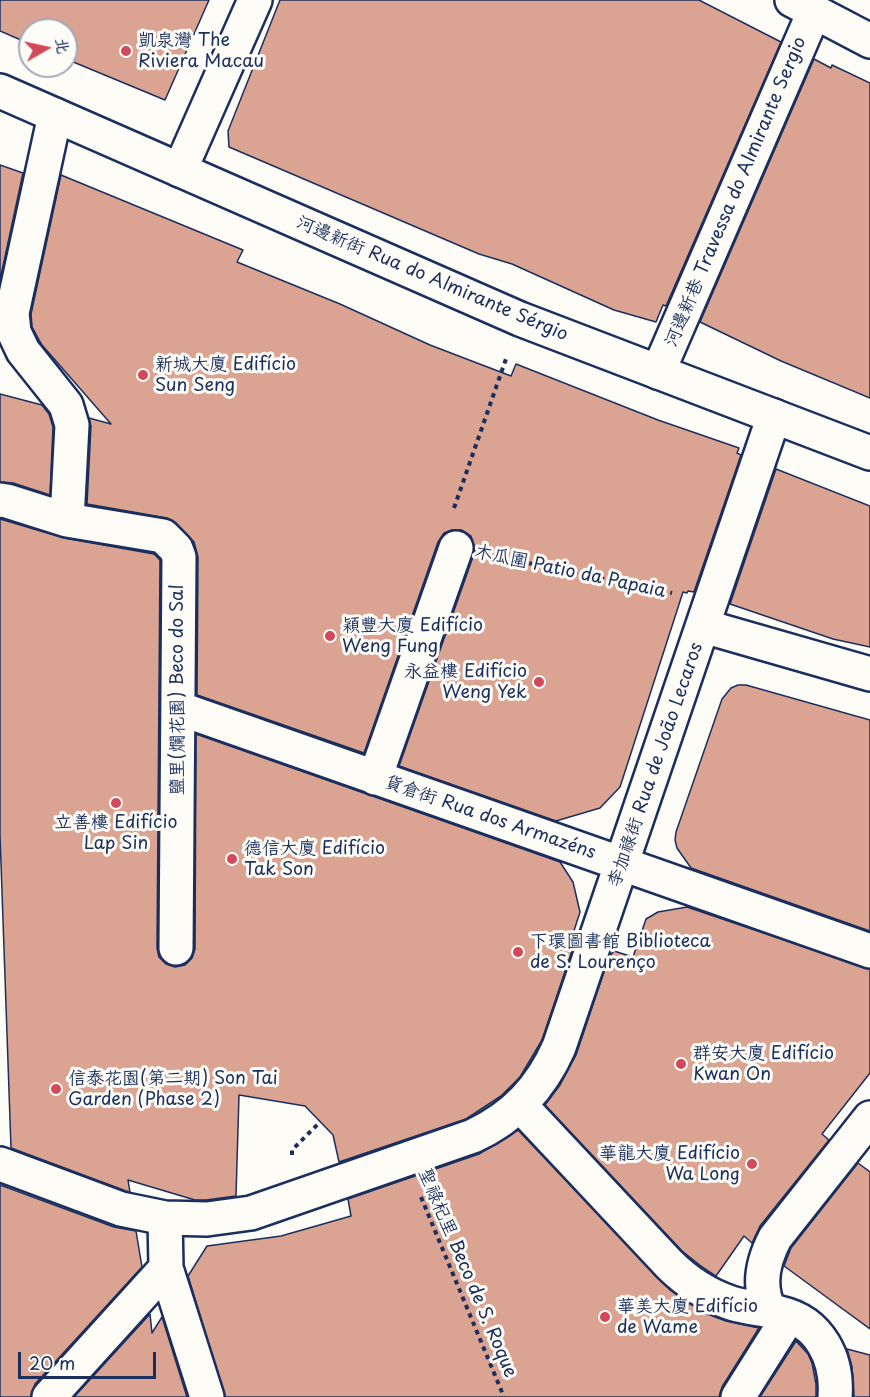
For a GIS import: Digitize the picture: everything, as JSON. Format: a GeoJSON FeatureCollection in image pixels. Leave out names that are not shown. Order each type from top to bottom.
{"type":"FeatureCollection","features":[{"type":"Feature","properties":{"kind":"street"},"geometry":{"type":"LineString","coordinates":[[180,170],[255,0]]}},
{"type":"Feature","properties":{"kind":"street"},"geometry":{"type":"LineString","coordinates":[[803,6],[870,41]]}},
{"type":"Feature","properties":{"kind":"street","name":"河邊新巷 Travessa do Almirante Sergio"},"geometry":{"type":"LineString","coordinates":[[658,372],[803,6]]}},
{"type":"Feature","properties":{"kind":"street","name":"河邊新街 Rua do Almirante Sérgio"},"geometry":{"type":"LineString","coordinates":[[0,91],[520,319],[870,453]]}},
{"type":"Feature","properties":{"kind":"street"},"geometry":{"type":"LineString","coordinates":[[55,115],[12,313],[14,332],[23,351],[66,405],[72,425],[67,520]]}},
{"type":"Feature","properties":{"kind":"street","name":"李加祿街 Rua de João Lecaros"},"geometry":{"type":"LineString","coordinates":[[0,1164],[121,1209],[165,1218],[207,1219],[251,1213],[406,1160],[485,1131],[520,1105],[542,1080],[559,1047],[774,416]]}},
{"type":"Feature","properties":{"kind":"street","name":"鹽里(爛花園) Beco do Sal"},"geometry":{"type":"LineString","coordinates":[[0,500],[67,520],[163,536],[176,549],[179,558],[176,948]]}},
{"type":"Feature","properties":{"kind":"street","name":"木瓜圍 Patio da Papaia"},"geometry":{"type":"LineString","coordinates":[[375,778],[456,548]]}},
{"type":"Feature","properties":{"kind":"street"},"geometry":{"type":"LineString","coordinates":[[707,614],[870,674]]}},
{"type":"Feature","properties":{"kind":"street","name":"貨倉街 Rua dos Armazéns"},"geometry":{"type":"LineString","coordinates":[[178,708],[331,772],[375,778],[870,951]]}},
{"type":"Feature","properties":{"kind":"street"},"geometry":{"type":"LineString","coordinates":[[520,1105],[682,1277],[721,1299],[779,1313]]}},
{"type":"Feature","properties":{"kind":"street"},"geometry":{"type":"LineString","coordinates":[[835,1397],[836,1382],[832,1359],[827,1348],[813,1330],[767,1305],[762,1283],[765,1259],[775,1238],[870,1118]]}},
{"type":"Feature","properties":{"kind":"street"},"geometry":{"type":"LineString","coordinates":[[165,1218],[166,1268],[207,1397]]}},
{"type":"Feature","properties":{"kind":"street"},"geometry":{"type":"LineString","coordinates":[[49,1397],[166,1268]]}},
{"type":"Feature","properties":{"kind":"street"},"geometry":{"type":"LineString","coordinates":[[738,1397],[779,1313]]}},
{"type":"Feature","properties":{"kind":"path"},"geometry":{"type":"LineString","coordinates":[[452,511],[520,319]]}},
{"type":"Feature","properties":{"kind":"path","name":"木瓜圍 Patio da Papaia"},"geometry":{"type":"LineString","coordinates":[[456,548],[707,614]]}},
{"type":"Feature","properties":{"kind":"path","name":"聖祿杞里 Beco de S. Roque"},"geometry":{"type":"LineString","coordinates":[[406,1160],[504,1397]]}},
{"type":"Feature","properties":{"kind":"building","name":"凱泉灣 The Riviera Macau"},"geometry":{"type":"Polygon","coordinates":[[[0,0],[209,0],[165,100],[78,64],[78,18],[18,18],[18,39],[0,31],[0,0]]]}},
{"type":"Feature","properties":{"kind":"building"},"geometry":{"type":"Polygon","coordinates":[[[280,0],[699,0],[781,42],[666,306],[663,305],[656,322],[614,310],[512,264],[479,254],[229,147],[228,131],[280,0]]]}},
{"type":"Feature","properties":{"kind":"building"},"geometry":{"type":"Polygon","coordinates":[[[814,59],[870,83],[870,398],[781,361],[700,322],[814,59]]]}},
{"type":"Feature","properties":{"kind":"building"},"geometry":{"type":"Polygon","coordinates":[[[0,165],[23,173],[0,280],[0,165]]]}},
{"type":"Feature","properties":{"kind":"building"},"geometry":{"type":"Polygon","coordinates":[[[61,175],[243,250],[237,262],[340,304],[430,345],[511,376],[516,364],[658,420],[739,448],[737,453],[741,455],[694,592],[683,592],[620,787],[600,808],[556,821],[399,766],[474,554],[471,536],[462,530],[444,533],[438,542],[364,753],[197,695],[198,557],[194,542],[176,523],[167,518],[87,504],[91,426],[89,418],[111,424],[42,345],[32,327],[31,314],[61,175]]]}},
{"type":"Feature","properties":{"kind":"building"},"geometry":{"type":"Polygon","coordinates":[[[0,394],[42,405],[49,414],[53,427],[50,495],[13,483],[0,482],[0,394]]]}},
{"type":"Feature","properties":{"kind":"building"},"geometry":{"type":"Polygon","coordinates":[[[776,469],[870,506],[870,647],[833,639],[730,604],[776,469]]]}},
{"type":"Feature","properties":{"kind":"building"},"geometry":{"type":"Polygon","coordinates":[[[0,519],[64,538],[154,554],[160,560],[157,948],[159,957],[166,964],[175,967],[185,965],[192,958],[195,949],[196,734],[560,862],[573,882],[580,912],[572,937],[576,939],[542,1040],[520,1077],[501,1096],[466,1119],[339,1162],[333,1135],[305,1106],[239,1095],[236,1196],[206,1200],[195,1200],[128,1180],[130,1192],[126,1191],[11,1148],[0,835],[0,519]]]}},
{"type":"Feature","properties":{"kind":"building"},"geometry":{"type":"Polygon","coordinates":[[[746,685],[870,720],[870,931],[691,868],[677,848],[676,832],[722,699],[731,688],[746,685]]]}},
{"type":"Feature","properties":{"kind":"building","name":"群安大廈 Edifício Kwan On"},"geometry":{"type":"Polygon","coordinates":[[[687,907],[870,969],[870,1073],[822,1134],[829,1140],[760,1226],[752,1243],[744,1236],[716,1276],[682,1251],[545,1105],[560,1085],[576,1055],[609,957],[614,951],[633,957],[646,919],[658,912],[687,907]]]}},
{"type":"Feature","properties":{"kind":"building"},"geometry":{"type":"Polygon","coordinates":[[[518,1130],[670,1290],[695,1307],[694,1309],[726,1321],[759,1328],[722,1387],[719,1397],[225,1397],[188,1276],[207,1246],[281,1236],[351,1216],[348,1199],[479,1154],[518,1130]]]}},
{"type":"Feature","properties":{"kind":"building"},"geometry":{"type":"Polygon","coordinates":[[[858,1163],[870,1172],[870,1329],[784,1266],[791,1248],[858,1163]]]}},
{"type":"Feature","properties":{"kind":"building"},"geometry":{"type":"Polygon","coordinates":[[[0,1185],[114,1227],[136,1231],[142,1267],[35,1384],[31,1397],[0,1397],[0,1185]]]}},
{"type":"Feature","properties":{"kind":"building"},"geometry":{"type":"Polygon","coordinates":[[[150,1314],[152,1333],[162,1317],[187,1397],[74,1397],[150,1314]]]}},
{"type":"Feature","properties":{"kind":"building"},"geometry":{"type":"Polygon","coordinates":[[[796,1341],[808,1354],[812,1363],[816,1397],[760,1397],[796,1341]]]}},
{"type":"Feature","properties":{"kind":"building"},"geometry":{"type":"Polygon","coordinates":[[[847,1349],[870,1355],[870,1397],[854,1397],[852,1367],[847,1349]]]}},
{"type":"Feature","properties":{"kind":"place","name":"凱泉灣 The Riviera Macau"},"geometry":{"type":"Point","coordinates":[126,51]}},
{"type":"Feature","properties":{"kind":"place","name":"新城大廈 Edifício Sun Seng"},"geometry":{"type":"Point","coordinates":[143,375]}},
{"type":"Feature","properties":{"kind":"place","name":"穎豐大廈 Edifício Weng Fung"},"geometry":{"type":"Point","coordinates":[330,636]}},
{"type":"Feature","properties":{"kind":"place","name":"永益樓 Edifício Weng Yek"},"geometry":{"type":"Point","coordinates":[539,682]}},
{"type":"Feature","properties":{"kind":"place","name":"立善樓 Edifício Lap Sin"},"geometry":{"type":"Point","coordinates":[116,803]}},
{"type":"Feature","properties":{"kind":"place","name":"德信大廈 Edifício Tak Son"},"geometry":{"type":"Point","coordinates":[232,859]}},
{"type":"Feature","properties":{"kind":"place","name":"下環圖書館 Biblioteca de S. Lourenço"},"geometry":{"type":"Point","coordinates":[518,952]}},
{"type":"Feature","properties":{"kind":"place","name":"群安大廈 Edifício Kwan On"},"geometry":{"type":"Point","coordinates":[681,1064]}},
{"type":"Feature","properties":{"kind":"place","name":"信泰花園(第二期) Son Tai Garden (Phase 2)"},"geometry":{"type":"Point","coordinates":[56,1089]}},
{"type":"Feature","properties":{"kind":"place","name":"華龍大廈 Edifício Wa Long"},"geometry":{"type":"Point","coordinates":[752,1164]}},
{"type":"Feature","properties":{"kind":"place","name":"華美大廈 Edifício de Wame"},"geometry":{"type":"Point","coordinates":[605,1317]}}]}
